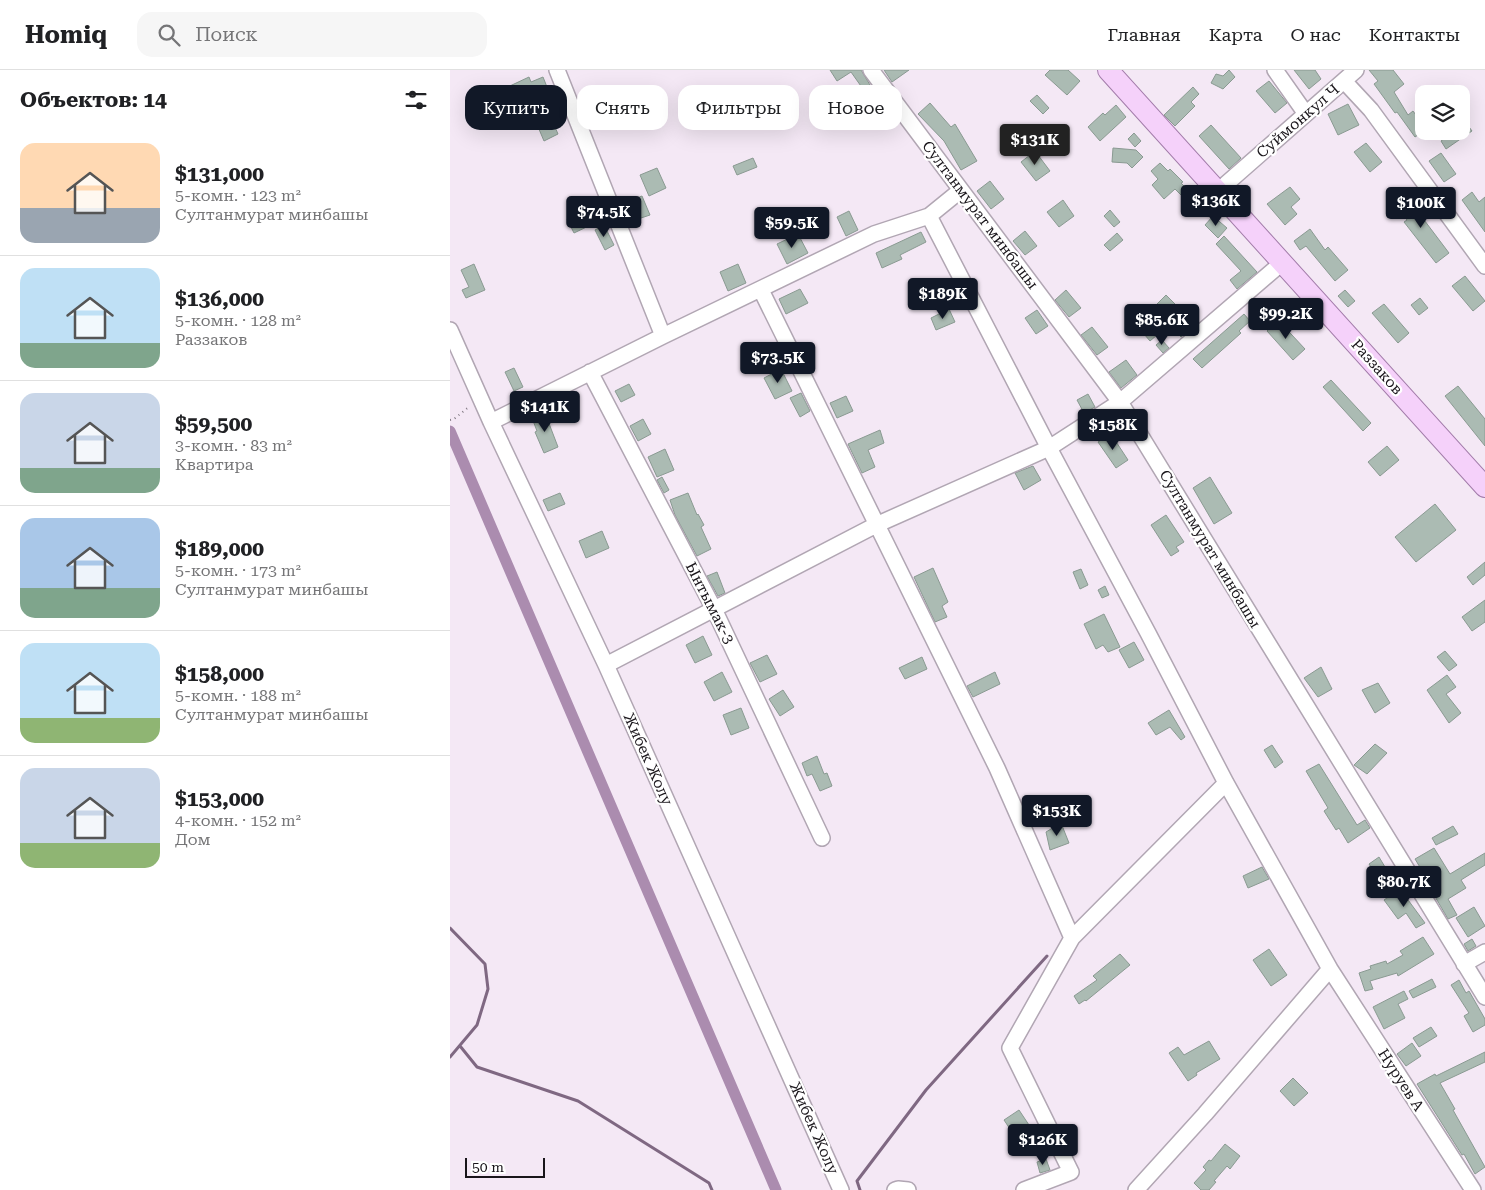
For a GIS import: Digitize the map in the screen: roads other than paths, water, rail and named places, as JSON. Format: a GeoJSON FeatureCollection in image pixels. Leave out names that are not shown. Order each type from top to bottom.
{"type":"FeatureCollection","features":[{"type":"Feature","properties":{"kind":"main road","name":"Раззаков"},"geometry":{"type":"LineString","coordinates":[[1108,70],[1485,487]]}},
{"type":"Feature","properties":{"kind":"street"},"geometry":{"type":"LineString","coordinates":[[557,70],[663,336]]}},
{"type":"Feature","properties":{"kind":"street","name":"Султанмурат минбашы"},"geometry":{"type":"LineString","coordinates":[[872,70],[1120,402],[1485,997]]}},
{"type":"Feature","properties":{"kind":"street"},"geometry":{"type":"LineString","coordinates":[[1275,70],[1306,114]]}},
{"type":"Feature","properties":{"kind":"street","name":"Суймонкул Ч"},"geometry":{"type":"LineString","coordinates":[[1218,191],[1356,70]]}},
{"type":"Feature","properties":{"kind":"street"},"geometry":{"type":"LineString","coordinates":[[1344,81],[1371,110],[1485,266]]}},
{"type":"Feature","properties":{"kind":"street"},"geometry":{"type":"LineString","coordinates":[[491,422],[874,234],[929,216],[961,190]]}},
{"type":"Feature","properties":{"kind":"street","name":"Нуруев А"},"geometry":{"type":"LineString","coordinates":[[929,216],[1226,783],[1330,969],[1473,1190]]}},
{"type":"Feature","properties":{"kind":"street"},"geometry":{"type":"LineString","coordinates":[[606,665],[876,525],[1049,448],[1120,402],[1282,262]]}},
{"type":"Feature","properties":{"kind":"street"},"geometry":{"type":"LineString","coordinates":[[761,290],[997,768],[1072,938]]}},
{"type":"Feature","properties":{"kind":"street","name":"Жибек Жолу"},"geometry":{"type":"LineString","coordinates":[[450,330],[491,422],[606,665],[841,1190]]}},
{"type":"Feature","properties":{"kind":"street","name":"Ынтымак-3"},"geometry":{"type":"LineString","coordinates":[[590,372],[714,609],[822,838]]}},
{"type":"Feature","properties":{"kind":"street"},"geometry":{"type":"LineString","coordinates":[[1024,1190],[1071,1172],[1010,1048],[1072,938],[1226,783]]}},
{"type":"Feature","properties":{"kind":"street"},"geometry":{"type":"LineString","coordinates":[[1464,964],[1485,952]]}},
{"type":"Feature","properties":{"kind":"street"},"geometry":{"type":"LineString","coordinates":[[1136,1190],[1205,1114],[1330,969]]}},
{"type":"Feature","properties":{"kind":"street"},"geometry":{"type":"LineString","coordinates":[[895,1190],[908,1190]]}},
{"type":"Feature","properties":{"kind":"waterway"},"geometry":{"type":"LineString","coordinates":[[450,431],[776,1190]]}},
{"type":"Feature","properties":{"kind":"waterway"},"geometry":{"type":"LineString","coordinates":[[450,928],[485,964],[488,989],[477,1025],[450,1057]]}},
{"type":"Feature","properties":{"kind":"waterway"},"geometry":{"type":"LineString","coordinates":[[860,1190],[857,1181],[926,1090],[1047,956]]}},
{"type":"Feature","properties":{"kind":"waterway"},"geometry":{"type":"LineString","coordinates":[[460,1046],[477,1067],[578,1101],[709,1183],[712,1190]]}}]}
